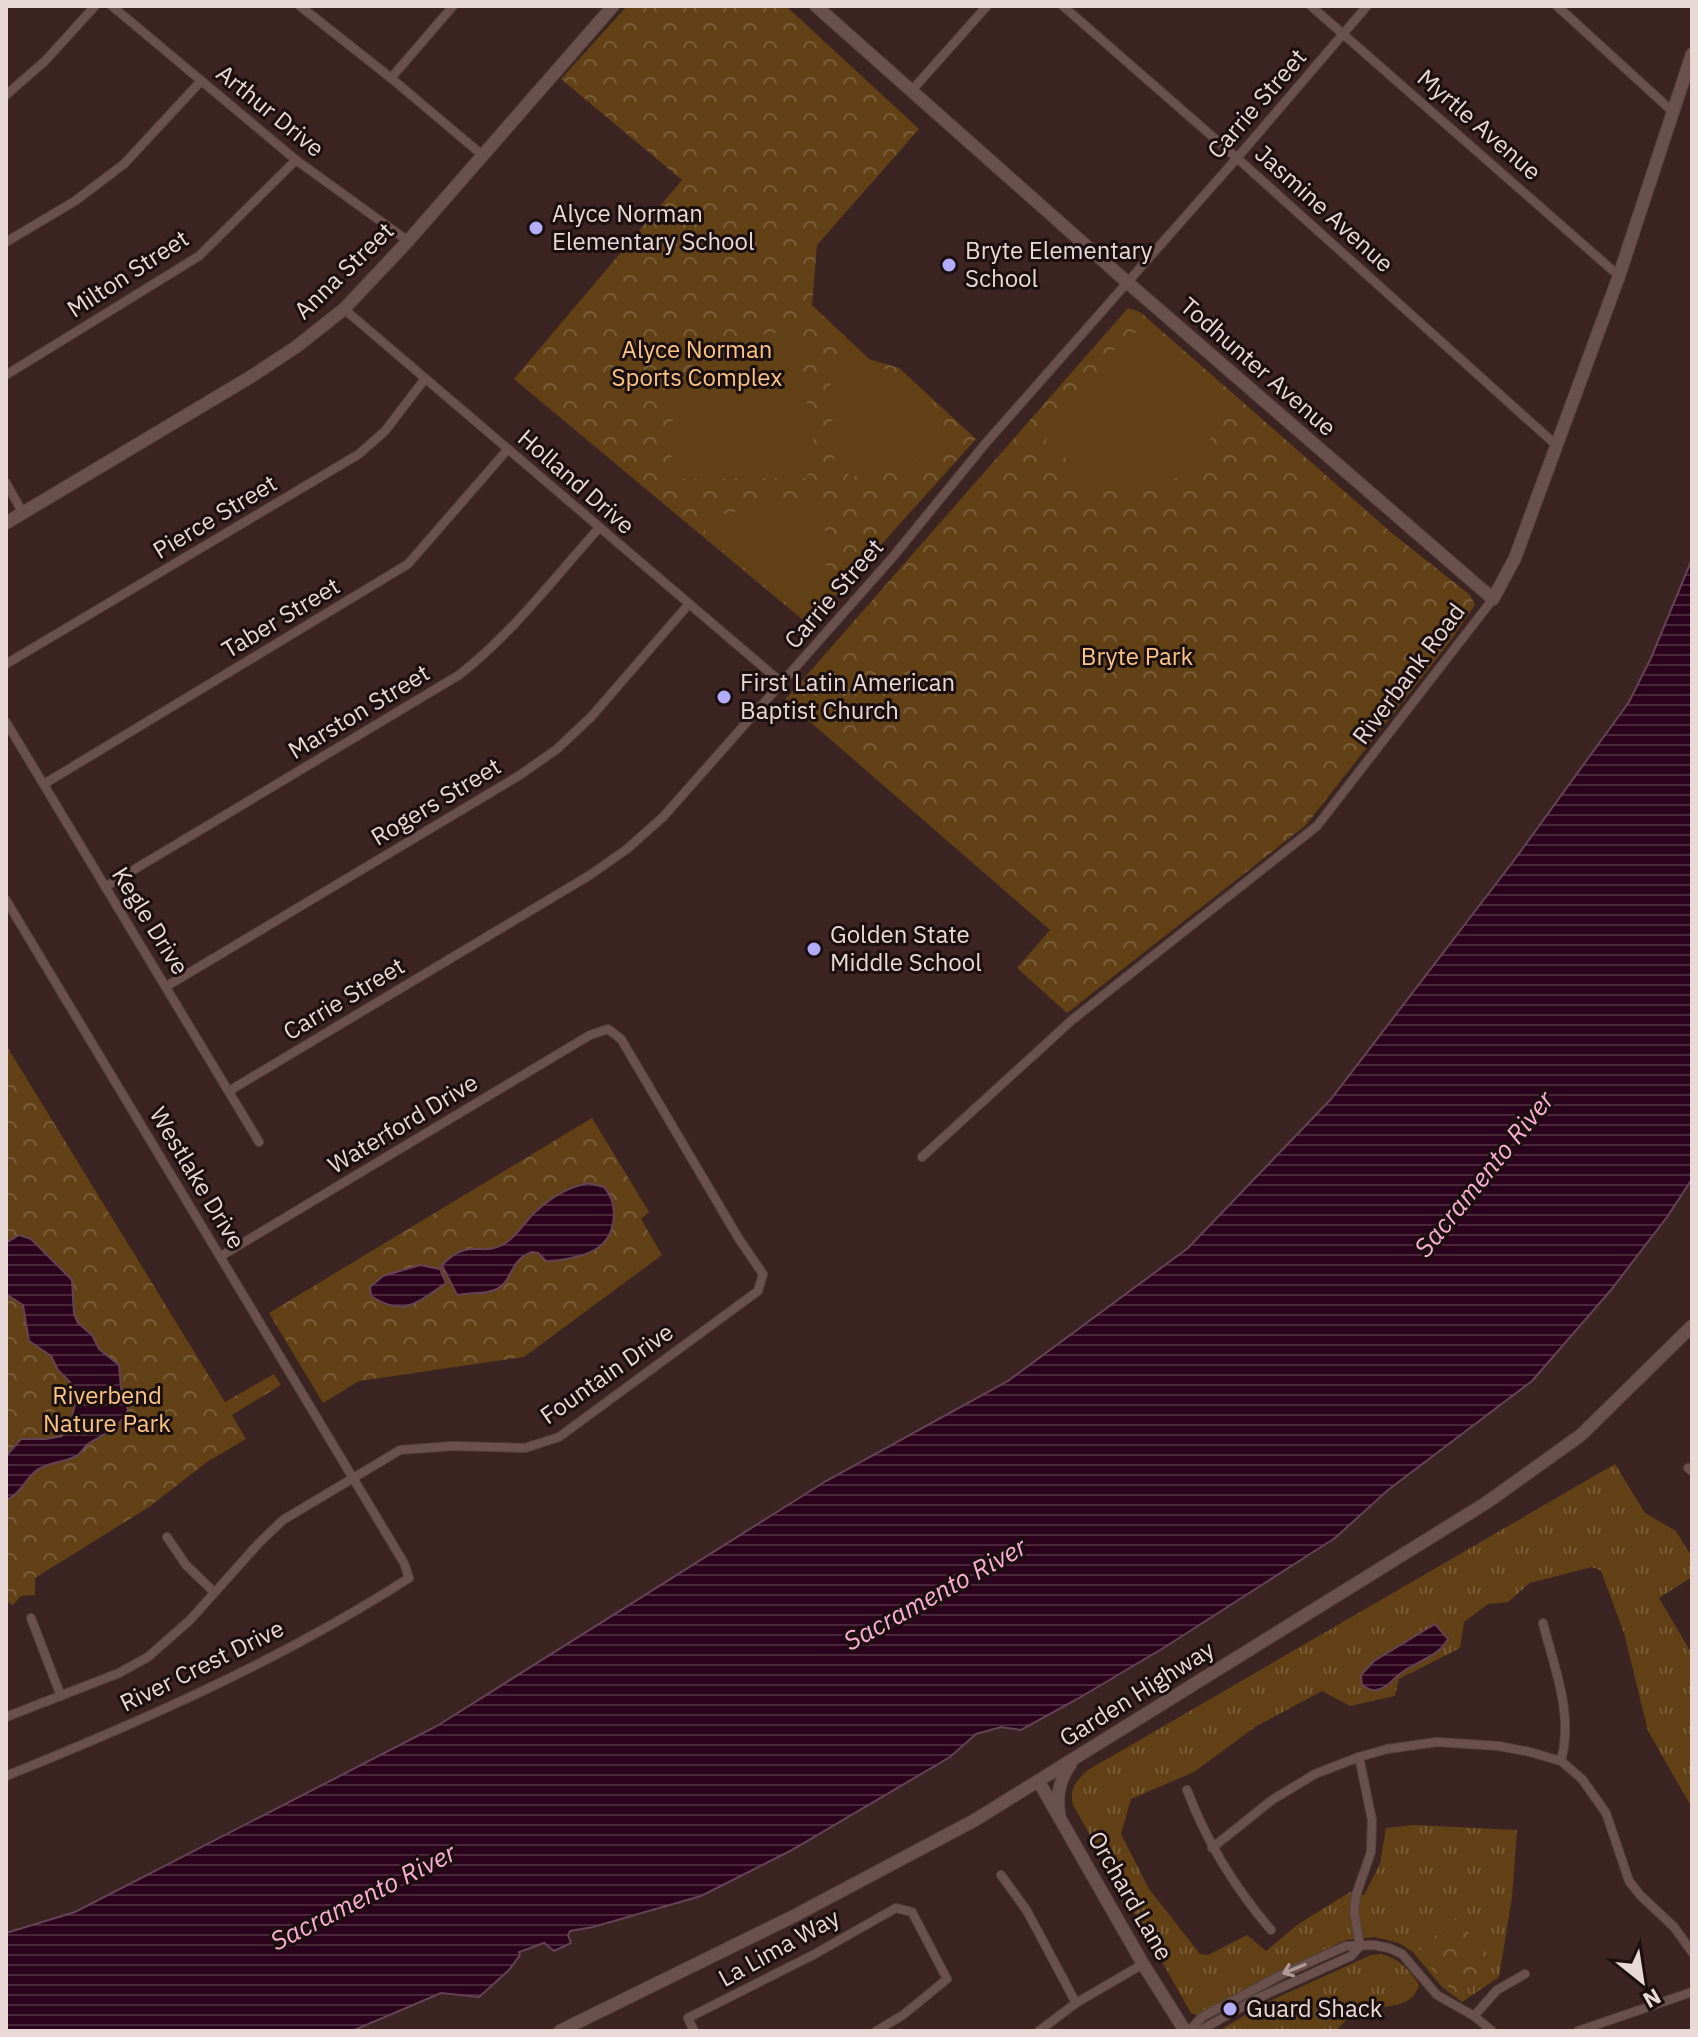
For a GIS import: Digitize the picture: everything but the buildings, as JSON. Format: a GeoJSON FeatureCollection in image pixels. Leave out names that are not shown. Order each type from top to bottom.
{"type":"FeatureCollection","features":[{"type":"Feature","properties":{"kind":"street"},"geometry":{"type":"LineString","coordinates":[[6,95],[45,61],[95,6]]}},
{"type":"Feature","properties":{"kind":"street","name":"Arthur Drive"},"geometry":{"type":"LineString","coordinates":[[112,6],[296,160],[408,241]]}},
{"type":"Feature","properties":{"kind":"street"},"geometry":{"type":"LineString","coordinates":[[391,78],[453,6]]}},
{"type":"Feature","properties":{"kind":"street","name":"Anna Street"},"geometry":{"type":"LineString","coordinates":[[6,523],[252,376],[296,347],[344,309],[408,241],[613,6]]}},
{"type":"Feature","properties":{"kind":"street","name":"Todhunter Avenue"},"geometry":{"type":"LineString","coordinates":[[816,6],[1127,282],[1493,599]]}},
{"type":"Feature","properties":{"kind":"street"},"geometry":{"type":"LineString","coordinates":[[913,89],[987,6]]}},
{"type":"Feature","properties":{"kind":"street","name":"Jasmine Avenue"},"geometry":{"type":"LineString","coordinates":[[1063,6],[1555,444]]}},
{"type":"Feature","properties":{"kind":"street","name":"Myrtle Avenue"},"geometry":{"type":"LineString","coordinates":[[1311,6],[1619,276]]}},
{"type":"Feature","properties":{"kind":"street","name":"Carrie Street"},"geometry":{"type":"LineString","coordinates":[[229,1091],[610,862],[671,809],[1367,6]]}},
{"type":"Feature","properties":{"kind":"street"},"geometry":{"type":"LineString","coordinates":[[1557,6],[1672,111]]}},
{"type":"Feature","properties":{"kind":"street"},"geometry":{"type":"LineString","coordinates":[[307,8],[481,154]]}},
{"type":"Feature","properties":{"kind":"street","name":"Riverbank Road"},"geometry":{"type":"LineString","coordinates":[[922,1157],[1072,1020],[1317,826],[1493,599],[1515,558],[1619,276],[1692,54]]}},
{"type":"Feature","properties":{"kind":"street"},"geometry":{"type":"LineString","coordinates":[[6,242],[75,201],[124,164],[201,81]]}},
{"type":"Feature","properties":{"kind":"street","name":"Milton Street"},"geometry":{"type":"LineString","coordinates":[[6,375],[199,256],[296,160]]}},
{"type":"Feature","properties":{"kind":"street","name":"Holland Drive"},"geometry":{"type":"LineString","coordinates":[[344,309],[782,683]]}},
{"type":"Feature","properties":{"kind":"street","name":"Pierce Street"},"geometry":{"type":"LineString","coordinates":[[6,664],[359,454],[385,431],[424,380]]}},
{"type":"Feature","properties":{"kind":"street","name":"Taber Street"},"geometry":{"type":"LineString","coordinates":[[44,784],[408,564],[508,449]]}},
{"type":"Feature","properties":{"kind":"street"},"geometry":{"type":"LineString","coordinates":[[6,483],[23,513]]}},
{"type":"Feature","properties":{"kind":"street","name":"Marston Street"},"geometry":{"type":"LineString","coordinates":[[105,887],[459,675],[483,657],[599,528]]}},
{"type":"Feature","properties":{"kind":"street","name":"Rogers Street"},"geometry":{"type":"LineString","coordinates":[[167,986],[520,775],[557,749],[591,717],[688,605]]}},
{"type":"Feature","properties":{"kind":"street","name":"Kegle Drive"},"geometry":{"type":"LineString","coordinates":[[6,722],[259,1142]]}},
{"type":"Feature","properties":{"kind":"street","name":"Westlake Drive"},"geometry":{"type":"LineString","coordinates":[[6,900],[353,1477],[404,1563],[409,1578]]}},
{"type":"Feature","properties":{"kind":"street","name":"Waterford Drive"},"geometry":{"type":"LineString","coordinates":[[221,1256],[590,1035],[608,1029]]}},
{"type":"Feature","properties":{"kind":"street","name":"Fountain Drive"},"geometry":{"type":"LineString","coordinates":[[6,1717],[119,1673],[148,1657],[169,1640],[283,1520],[400,1450],[453,1446],[525,1448],[559,1437],[758,1291],[763,1274],[739,1239],[621,1039],[608,1029]]}},
{"type":"Feature","properties":{"kind":"street","name":"Garden Highway"},"geometry":{"type":"LineString","coordinates":[[560,2031],[901,1861],[1039,1782],[1531,1472],[1581,1435],[1692,1326]]}},
{"type":"Feature","properties":{"kind":"street"},"geometry":{"type":"LineString","coordinates":[[167,1537],[186,1565],[214,1592]]}},
{"type":"Feature","properties":{"kind":"street","name":"River Crest Drive"},"geometry":{"type":"LineString","coordinates":[[6,1776],[162,1711],[217,1684],[409,1578]]}},
{"type":"Feature","properties":{"kind":"street"},"geometry":{"type":"LineString","coordinates":[[31,1618],[61,1696]]}},
{"type":"Feature","properties":{"kind":"street"},"geometry":{"type":"LineString","coordinates":[[1543,1623],[1566,1718],[1567,1741],[1561,1761]]}},
{"type":"Feature","properties":{"kind":"street"},"geometry":{"type":"LineString","coordinates":[[1212,1848],[1272,1800],[1315,1774],[1359,1757],[1407,1745],[1467,1743],[1499,1746],[1561,1761],[1582,1779],[1606,1813],[1629,1881],[1674,1927],[1692,1952]]}},
{"type":"Feature","properties":{"kind":"street"},"geometry":{"type":"LineString","coordinates":[[1359,1757],[1372,1820],[1371,1852],[1356,1895],[1354,1911],[1360,1946]]}},
{"type":"Feature","properties":{"kind":"street"},"geometry":{"type":"LineString","coordinates":[[1061,1821],[1060,1783],[1073,1760]]}},
{"type":"Feature","properties":{"kind":"street","name":"Orchard Lane"},"geometry":{"type":"LineString","coordinates":[[1039,1782],[1143,1964],[1187,2031]]}},
{"type":"Feature","properties":{"kind":"street"},"geometry":{"type":"LineString","coordinates":[[1187,1790],[1212,1848],[1233,1882],[1271,1930]]}},
{"type":"Feature","properties":{"kind":"street"},"geometry":{"type":"LineString","coordinates":[[1001,1875],[1027,1911],[1076,2003]]}},
{"type":"Feature","properties":{"kind":"street","name":"La Lima Way"},"geometry":{"type":"LineString","coordinates":[[694,2031],[688,2018],[813,1955],[896,1908],[902,1908],[912,1912],[947,1979],[903,2015],[876,2031]]}},
{"type":"Feature","properties":{"kind":"street"},"geometry":{"type":"LineString","coordinates":[[1187,2031],[1202,2017],[1251,1989],[1346,1946],[1389,1948],[1402,1954],[1437,1995],[1474,2016],[1492,2031]]}},
{"type":"Feature","properties":{"kind":"street"},"geometry":{"type":"LineString","coordinates":[[1199,2031],[1275,1990],[1351,1956],[1360,1946]]}},
{"type":"Feature","properties":{"kind":"street"},"geometry":{"type":"LineString","coordinates":[[1039,2031],[1076,2003],[1143,1964]]}},
{"type":"Feature","properties":{"kind":"street"},"geometry":{"type":"LineString","coordinates":[[1474,2016],[1497,1990],[1525,1974]]}},
{"type":"Feature","properties":{"kind":"street"},"geometry":{"type":"LineString","coordinates":[[1578,2031],[1692,1992]]}},
{"type":"Feature","properties":{"kind":"green space","name":"Alyce Norman Sports Complex"},"geometry":{"type":"Polygon","coordinates":[[[627,6],[786,6],[919,129],[817,245],[812,305],[869,359],[899,368],[976,439],[809,625],[514,379],[682,180],[561,79],[627,6]]]}},
{"type":"Feature","properties":{"kind":"green space","name":"Bryte Park"},"geometry":{"type":"Polygon","coordinates":[[[1128,308],[1140,312],[1393,534],[1470,595],[1475,605],[1306,825],[1067,1013],[1017,968],[1050,930],[785,700],[1128,308]]]}},
{"type":"Feature","properties":{"kind":"green space"},"geometry":{"type":"Polygon","coordinates":[[[788,330],[797,346],[817,463],[805,478],[682,479],[672,469],[671,432],[678,403],[693,377],[714,356],[739,341],[788,330]]]}},
{"type":"Feature","properties":{"kind":"green space"},"geometry":{"type":"Polygon","coordinates":[[[1128,332],[1137,333],[1223,404],[1206,450],[1198,461],[1171,480],[1156,485],[1124,487],[1075,479],[1079,470],[1046,440],[1128,332]]]}},
{"type":"Feature","properties":{"kind":"green space"},"geometry":{"type":"Polygon","coordinates":[[[829,361],[878,367],[911,381],[931,400],[938,412],[950,453],[852,477],[835,463],[829,361]]]}},
{"type":"Feature","properties":{"kind":"green space"},"geometry":{"type":"Polygon","coordinates":[[[808,502],[823,514],[826,598],[808,621],[716,544],[694,518],[808,502]]]}},
{"type":"Feature","properties":{"kind":"green space","name":"Riverbend Nature Park"},"geometry":{"type":"Polygon","coordinates":[[[6,1045],[225,1402],[274,1374],[281,1385],[232,1415],[246,1439],[207,1462],[149,1507],[35,1578],[35,1595],[21,1596],[13,1605],[6,1601],[6,1045]]]}},
{"type":"Feature","properties":{"kind":"green space"},"geometry":{"type":"Polygon","coordinates":[[[592,1118],[649,1212],[641,1219],[662,1255],[524,1357],[359,1381],[323,1403],[269,1313],[592,1118]]]}},
{"type":"Feature","properties":{"kind":"green space"},"geometry":{"type":"Polygon","coordinates":[[[1615,1464],[1645,1513],[1676,1531],[1692,1557],[1692,1577],[1659,1598],[1692,1654],[1692,1808],[1648,1731],[1624,1633],[1601,1571],[1592,1567],[1530,1583],[1508,1602],[1488,1604],[1464,1622],[1460,1648],[1399,1679],[1395,1696],[1350,1706],[1322,1691],[1255,1727],[1194,1772],[1131,1799],[1121,1834],[1149,1889],[1200,1954],[1208,1955],[1247,1935],[1266,1951],[1297,1925],[1350,1892],[1364,1895],[1380,1864],[1386,1828],[1414,1825],[1517,1830],[1512,1897],[1499,1977],[1462,2002],[1442,1987],[1413,1952],[1399,1943],[1375,1937],[1346,1940],[1269,1976],[1203,2012],[1196,2015],[1191,2013],[1073,1805],[1072,1794],[1077,1782],[1088,1770],[1615,1464]]]}},
{"type":"Feature","properties":{"kind":"green space"},"geometry":{"type":"Polygon","coordinates":[[[1455,1918],[1493,1959],[1455,1994],[1417,1953],[1455,1918]]]}},
{"type":"Feature","properties":{"kind":"green space"},"geometry":{"type":"Polygon","coordinates":[[[1381,1954],[1403,1965],[1419,1985],[1407,2001],[1359,2011],[1336,2031],[1219,2031],[1263,2004],[1371,1955],[1381,1954]]]}},
{"type":"Feature","properties":{"kind":"water","name":"Sacramento River"},"geometry":{"type":"Polygon","coordinates":[[[1692,559],[1692,1179],[1611,1290],[1532,1381],[1388,1490],[1335,1538],[1079,1698],[1021,1730],[1001,1727],[976,1734],[950,1757],[790,1851],[701,1896],[570,1931],[571,1943],[554,1951],[544,1943],[519,1952],[509,1970],[479,1997],[441,1993],[352,2031],[6,2031],[6,1933],[75,1912],[437,1726],[826,1481],[1008,1381],[1188,1248],[1331,1099],[1515,859],[1629,702],[1692,559]]]}},
{"type":"Feature","properties":{"kind":"water"},"geometry":{"type":"Polygon","coordinates":[[[588,1183],[604,1187],[614,1211],[612,1229],[603,1244],[585,1254],[558,1260],[546,1261],[538,1253],[532,1252],[519,1260],[497,1289],[483,1293],[456,1293],[442,1265],[452,1256],[468,1249],[496,1248],[504,1244],[546,1203],[588,1183]]]}},
{"type":"Feature","properties":{"kind":"water"},"geometry":{"type":"Polygon","coordinates":[[[19,1235],[31,1239],[72,1280],[74,1314],[78,1323],[92,1335],[99,1349],[119,1365],[121,1388],[128,1410],[117,1425],[89,1443],[78,1455],[37,1470],[16,1494],[6,1500],[6,1456],[21,1439],[62,1436],[70,1426],[76,1399],[70,1382],[58,1370],[51,1356],[29,1341],[23,1305],[6,1294],[6,1243],[19,1235]]]}},
{"type":"Feature","properties":{"kind":"water"},"geometry":{"type":"Polygon","coordinates":[[[420,1265],[440,1269],[446,1283],[419,1301],[402,1307],[383,1303],[371,1296],[370,1287],[383,1276],[420,1265]]]}},
{"type":"Feature","properties":{"kind":"water"},"geometry":{"type":"Polygon","coordinates":[[[1435,1624],[1448,1639],[1438,1651],[1383,1688],[1373,1690],[1362,1685],[1361,1675],[1374,1661],[1435,1624]]]}},
{"type":"Feature","properties":{"kind":"place","name":"Alyce Norman Elementary School"},"geometry":{"type":"Point","coordinates":[536,228]}},
{"type":"Feature","properties":{"kind":"place","name":"Bryte Elementary School"},"geometry":{"type":"Point","coordinates":[949,265]}},
{"type":"Feature","properties":{"kind":"place","name":"First Latin American Baptist Church"},"geometry":{"type":"Point","coordinates":[724,697]}},
{"type":"Feature","properties":{"kind":"place","name":"Golden State Middle School"},"geometry":{"type":"Point","coordinates":[814,949]}},
{"type":"Feature","properties":{"kind":"place","name":"Guard Shack"},"geometry":{"type":"Point","coordinates":[1230,2009]}}]}
